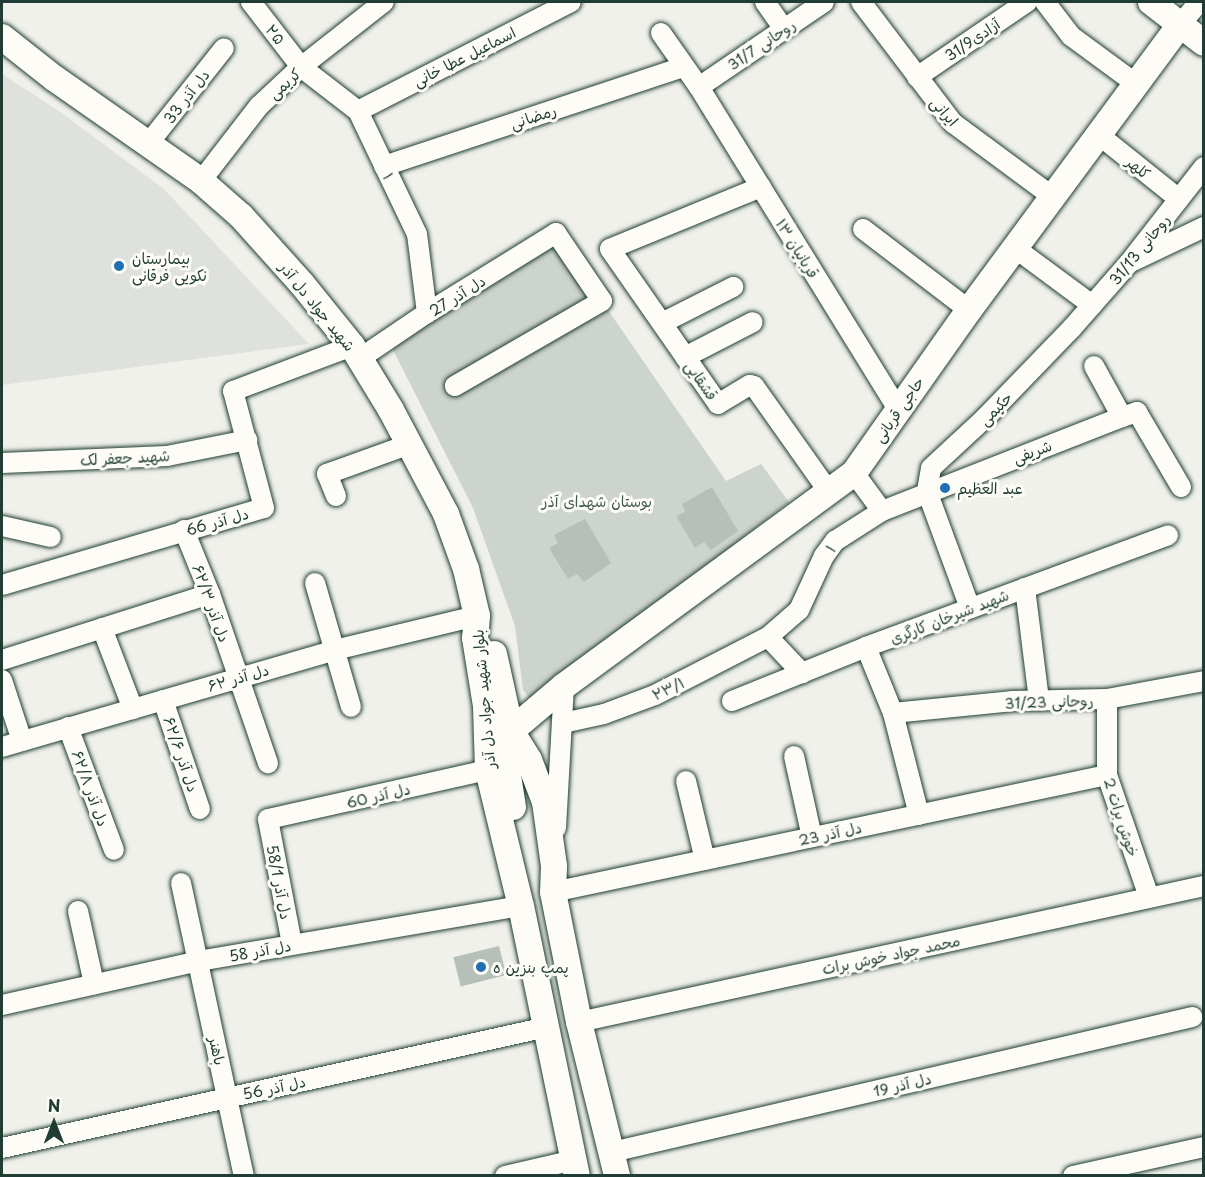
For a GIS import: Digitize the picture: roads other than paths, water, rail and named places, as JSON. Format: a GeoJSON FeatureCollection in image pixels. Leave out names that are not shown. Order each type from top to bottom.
{"type":"FeatureCollection","features":[{"type":"Feature","properties":{"kind":"main road"},"geometry":{"type":"LineString","coordinates":[[1151,2],[1203,43]]}},
{"type":"Feature","properties":{"kind":"main road","name":"حاجی قربانی"},"geometry":{"type":"LineString","coordinates":[[511,731],[564,686],[854,473],[969,310],[1179,26]]}},
{"type":"Feature","properties":{"kind":"main road","name":"شهید جواد دل آذر"},"geometry":{"type":"LineString","coordinates":[[2,37],[54,78],[201,181],[241,216],[302,284],[355,353],[410,444],[446,514],[466,570],[477,616]]}},
{"type":"Feature","properties":{"kind":"main road","name":"شهید جواد دل آذر"},"geometry":{"type":"LineString","coordinates":[[2,54],[54,78]]}},
{"type":"Feature","properties":{"kind":"main road","name":"بلوار شهید جواد دل آذر"},"geometry":{"type":"LineString","coordinates":[[477,616],[490,634],[511,731],[529,760],[545,802],[554,866],[553,892],[579,1022],[614,1164]]}},
{"type":"Feature","properties":{"kind":"main road","name":"بلوار شهید جواد دل آذر"},"geometry":{"type":"LineString","coordinates":[[477,616],[475,638],[486,706],[488,770],[521,906],[575,1168]]}},
{"type":"Feature","properties":{"kind":"main road"},"geometry":{"type":"LineString","coordinates":[[511,731],[507,770],[520,850],[521,906]]}},
{"type":"Feature","properties":{"kind":"main road"},"geometry":{"type":"LineString","coordinates":[[513,809],[515,800],[521,794],[531,792],[539,795],[545,802]]}},
{"type":"Feature","properties":{"kind":"street","name":"۲۵"},"geometry":{"type":"LineString","coordinates":[[251,2],[302,67]]}},
{"type":"Feature","properties":{"kind":"street","name":"کریمی"},"geometry":{"type":"LineString","coordinates":[[201,181],[259,106],[302,67],[384,2]]}},
{"type":"Feature","properties":{"kind":"street","name":"اسماعیل عطا خانی"},"geometry":{"type":"LineString","coordinates":[[358,111],[571,2]]}},
{"type":"Feature","properties":{"kind":"street"},"geometry":{"type":"LineString","coordinates":[[765,2],[784,29]]}},
{"type":"Feature","properties":{"kind":"street","name":"روحانی 31/7"},"geometry":{"type":"LineString","coordinates":[[699,87],[824,2]]}},
{"type":"Feature","properties":{"kind":"street","name":"ایرانی"},"geometry":{"type":"LineString","coordinates":[[861,2],[953,123],[1053,197]]}},
{"type":"Feature","properties":{"kind":"street","name":"آزادی31/9"},"geometry":{"type":"LineString","coordinates":[[917,77],[1027,2]]}},
{"type":"Feature","properties":{"kind":"street"},"geometry":{"type":"LineString","coordinates":[[1045,2],[1071,36],[1136,84]]}},
{"type":"Feature","properties":{"kind":"street","name":"حاجی قربانی"},"geometry":{"type":"LineString","coordinates":[[1179,26],[1199,2]]}},
{"type":"Feature","properties":{"kind":"street","name":"۱۳ قربانیان"},"geometry":{"type":"LineString","coordinates":[[661,33],[699,87],[898,410]]}},
{"type":"Feature","properties":{"kind":"street","name":"دل آذر 33"},"geometry":{"type":"LineString","coordinates":[[148,144],[224,48]]}},
{"type":"Feature","properties":{"kind":"street","name":"۱"},"geometry":{"type":"LineString","coordinates":[[302,67],[358,111],[417,234],[427,313]]}},
{"type":"Feature","properties":{"kind":"street","name":"رمضانی"},"geometry":{"type":"LineString","coordinates":[[384,166],[683,67]]}},
{"type":"Feature","properties":{"kind":"street","name":"کلهر"},"geometry":{"type":"LineString","coordinates":[[1099,135],[1179,199]]}},
{"type":"Feature","properties":{"kind":"street","name":"روحانی 31/13"},"geometry":{"type":"LineString","coordinates":[[1072,328],[1130,263],[1203,167]]}},
{"type":"Feature","properties":{"kind":"street","name":"قشقایی"},"geometry":{"type":"LineString","coordinates":[[760,187],[612,248],[610,252],[718,404],[750,385],[754,386],[829,492]]}},
{"type":"Feature","properties":{"kind":"street"},"geometry":{"type":"LineString","coordinates":[[1130,263],[1203,227]]}},
{"type":"Feature","properties":{"kind":"street"},"geometry":{"type":"LineString","coordinates":[[863,229],[969,310]]}},
{"type":"Feature","properties":{"kind":"street","name":"دل آذر 27"},"geometry":{"type":"LineString","coordinates":[[355,353],[427,313],[556,232],[602,301],[455,386]]}},
{"type":"Feature","properties":{"kind":"street"},"geometry":{"type":"LineString","coordinates":[[1015,248],[1092,305]]}},
{"type":"Feature","properties":{"kind":"street"},"geometry":{"type":"LineString","coordinates":[[662,323],[733,287]]}},
{"type":"Feature","properties":{"kind":"street"},"geometry":{"type":"LineString","coordinates":[[685,357],[753,322]]}},
{"type":"Feature","properties":{"kind":"street","name":"حکیمی"},"geometry":{"type":"LineString","coordinates":[[927,491],[931,468],[985,418],[1072,328]]}},
{"type":"Feature","properties":{"kind":"street","name":"دل آذر 66"},"geometry":{"type":"LineString","coordinates":[[2,585],[264,508],[233,391],[355,353]]}},
{"type":"Feature","properties":{"kind":"street"},"geometry":{"type":"LineString","coordinates":[[1094,366],[1181,487]]}},
{"type":"Feature","properties":{"kind":"street","name":"شریفی"},"geometry":{"type":"LineString","coordinates":[[882,511],[927,491],[1129,415]]}},
{"type":"Feature","properties":{"kind":"street","name":"شهید جعفر لک"},"geometry":{"type":"LineString","coordinates":[[2,463],[167,456],[247,440]]}},
{"type":"Feature","properties":{"kind":"street"},"geometry":{"type":"LineString","coordinates":[[336,496],[327,474],[410,444]]}},
{"type":"Feature","properties":{"kind":"street"},"geometry":{"type":"LineString","coordinates":[[854,473],[882,511]]}},
{"type":"Feature","properties":{"kind":"street"},"geometry":{"type":"LineString","coordinates":[[927,491],[970,608]]}},
{"type":"Feature","properties":{"kind":"street","name":"۱"},"geometry":{"type":"LineString","coordinates":[[768,637],[800,610],[824,556],[835,541],[882,511]]}},
{"type":"Feature","properties":{"kind":"street"},"geometry":{"type":"LineString","coordinates":[[2,526],[51,537]]}},
{"type":"Feature","properties":{"kind":"street","name":"دل آذر ۶۲/۳"},"geometry":{"type":"LineString","coordinates":[[184,530],[210,594],[268,763]]}},
{"type":"Feature","properties":{"kind":"street","name":"شهید شیرخان کارگری"},"geometry":{"type":"LineString","coordinates":[[732,701],[866,647],[1168,535]]}},
{"type":"Feature","properties":{"kind":"street"},"geometry":{"type":"LineString","coordinates":[[315,583],[351,707]]}},
{"type":"Feature","properties":{"kind":"street"},"geometry":{"type":"LineString","coordinates":[[1025,588],[1040,700]]}},
{"type":"Feature","properties":{"kind":"street"},"geometry":{"type":"LineString","coordinates":[[2,660],[210,594]]}},
{"type":"Feature","properties":{"kind":"street","name":"دل آذر ۶۲"},"geometry":{"type":"LineString","coordinates":[[2,747],[335,650],[477,616]]}},
{"type":"Feature","properties":{"kind":"street"},"geometry":{"type":"LineString","coordinates":[[102,628],[133,709]]}},
{"type":"Feature","properties":{"kind":"street"},"geometry":{"type":"LineString","coordinates":[[768,637],[802,673]]}},
{"type":"Feature","properties":{"kind":"street","name":"۲۳/۱"},"geometry":{"type":"LineString","coordinates":[[563,723],[604,714],[655,695],[768,637]]}},
{"type":"Feature","properties":{"kind":"street"},"geometry":{"type":"LineString","coordinates":[[866,647],[893,713],[919,815]]}},
{"type":"Feature","properties":{"kind":"street"},"geometry":{"type":"LineString","coordinates":[[2,680],[22,741]]}},
{"type":"Feature","properties":{"kind":"street","name":"روحانی 31/23"},"geometry":{"type":"LineString","coordinates":[[893,713],[1040,700],[1107,699],[1203,681]]}},
{"type":"Feature","properties":{"kind":"street"},"geometry":{"type":"LineString","coordinates":[[554,866],[564,686]]}},
{"type":"Feature","properties":{"kind":"street","name":"خوش برات 2"},"geometry":{"type":"LineString","coordinates":[[1107,699],[1107,775],[1149,897]]}},
{"type":"Feature","properties":{"kind":"street","name":"دل آذر ۶۲/۶"},"geometry":{"type":"LineString","coordinates":[[163,700],[200,809]]}},
{"type":"Feature","properties":{"kind":"street","name":"دل آذر ۶۲/۸"},"geometry":{"type":"LineString","coordinates":[[68,727],[114,850]]}},
{"type":"Feature","properties":{"kind":"street"},"geometry":{"type":"LineString","coordinates":[[794,756],[812,837]]}},
{"type":"Feature","properties":{"kind":"street","name":"دل آذر 60"},"geometry":{"type":"LineString","coordinates":[[268,819],[488,770]]}},
{"type":"Feature","properties":{"kind":"street","name":"دل آذر 23"},"geometry":{"type":"LineString","coordinates":[[553,892],[1107,775]]}},
{"type":"Feature","properties":{"kind":"street"},"geometry":{"type":"LineString","coordinates":[[686,781],[705,860]]}},
{"type":"Feature","properties":{"kind":"street","name":"دل آذر 58/1"},"geometry":{"type":"LineString","coordinates":[[268,819],[292,944]]}},
{"type":"Feature","properties":{"kind":"street","name":"باهنر"},"geometry":{"type":"LineString","coordinates":[[181,883],[244,1176]]}},
{"type":"Feature","properties":{"kind":"street","name":"محمد جواد خوش برات"},"geometry":{"type":"LineString","coordinates":[[579,1022],[1203,886]]}},
{"type":"Feature","properties":{"kind":"street","name":"دل آذر 58"},"geometry":{"type":"LineString","coordinates":[[2,1005],[198,961],[521,906]]}},
{"type":"Feature","properties":{"kind":"street"},"geometry":{"type":"LineString","coordinates":[[78,911],[94,984]]}},
{"type":"Feature","properties":{"kind":"street","name":"دل آذر 19"},"geometry":{"type":"LineString","coordinates":[[614,1164],[1192,1017]]}},
{"type":"Feature","properties":{"kind":"street","name":"دل آذر 56"},"geometry":{"type":"LineString","coordinates":[[2,1148],[547,1027]]}},
{"type":"Feature","properties":{"kind":"street"},"geometry":{"type":"LineString","coordinates":[[1073,1176],[1203,1147]]}},
{"type":"Feature","properties":{"kind":"street"},"geometry":{"type":"LineString","coordinates":[[505,1176],[575,1168]]}},
{"type":"Feature","properties":{"kind":"place","name":"بیمارستان نکویی فرقانی"},"geometry":{"type":"Point","coordinates":[119,266]}},
{"type":"Feature","properties":{"kind":"place","name":"عبد العظيم"},"geometry":{"type":"Point","coordinates":[945,488]}},
{"type":"Feature","properties":{"kind":"place","name":"پمپ بنزین ه"},"geometry":{"type":"Point","coordinates":[481,967]}},
{"type":"Feature","properties":{"kind":"park label","name":"بوستان شهدای آذر"},"geometry":{"type":"Point","coordinates":[597,501]}}]}
